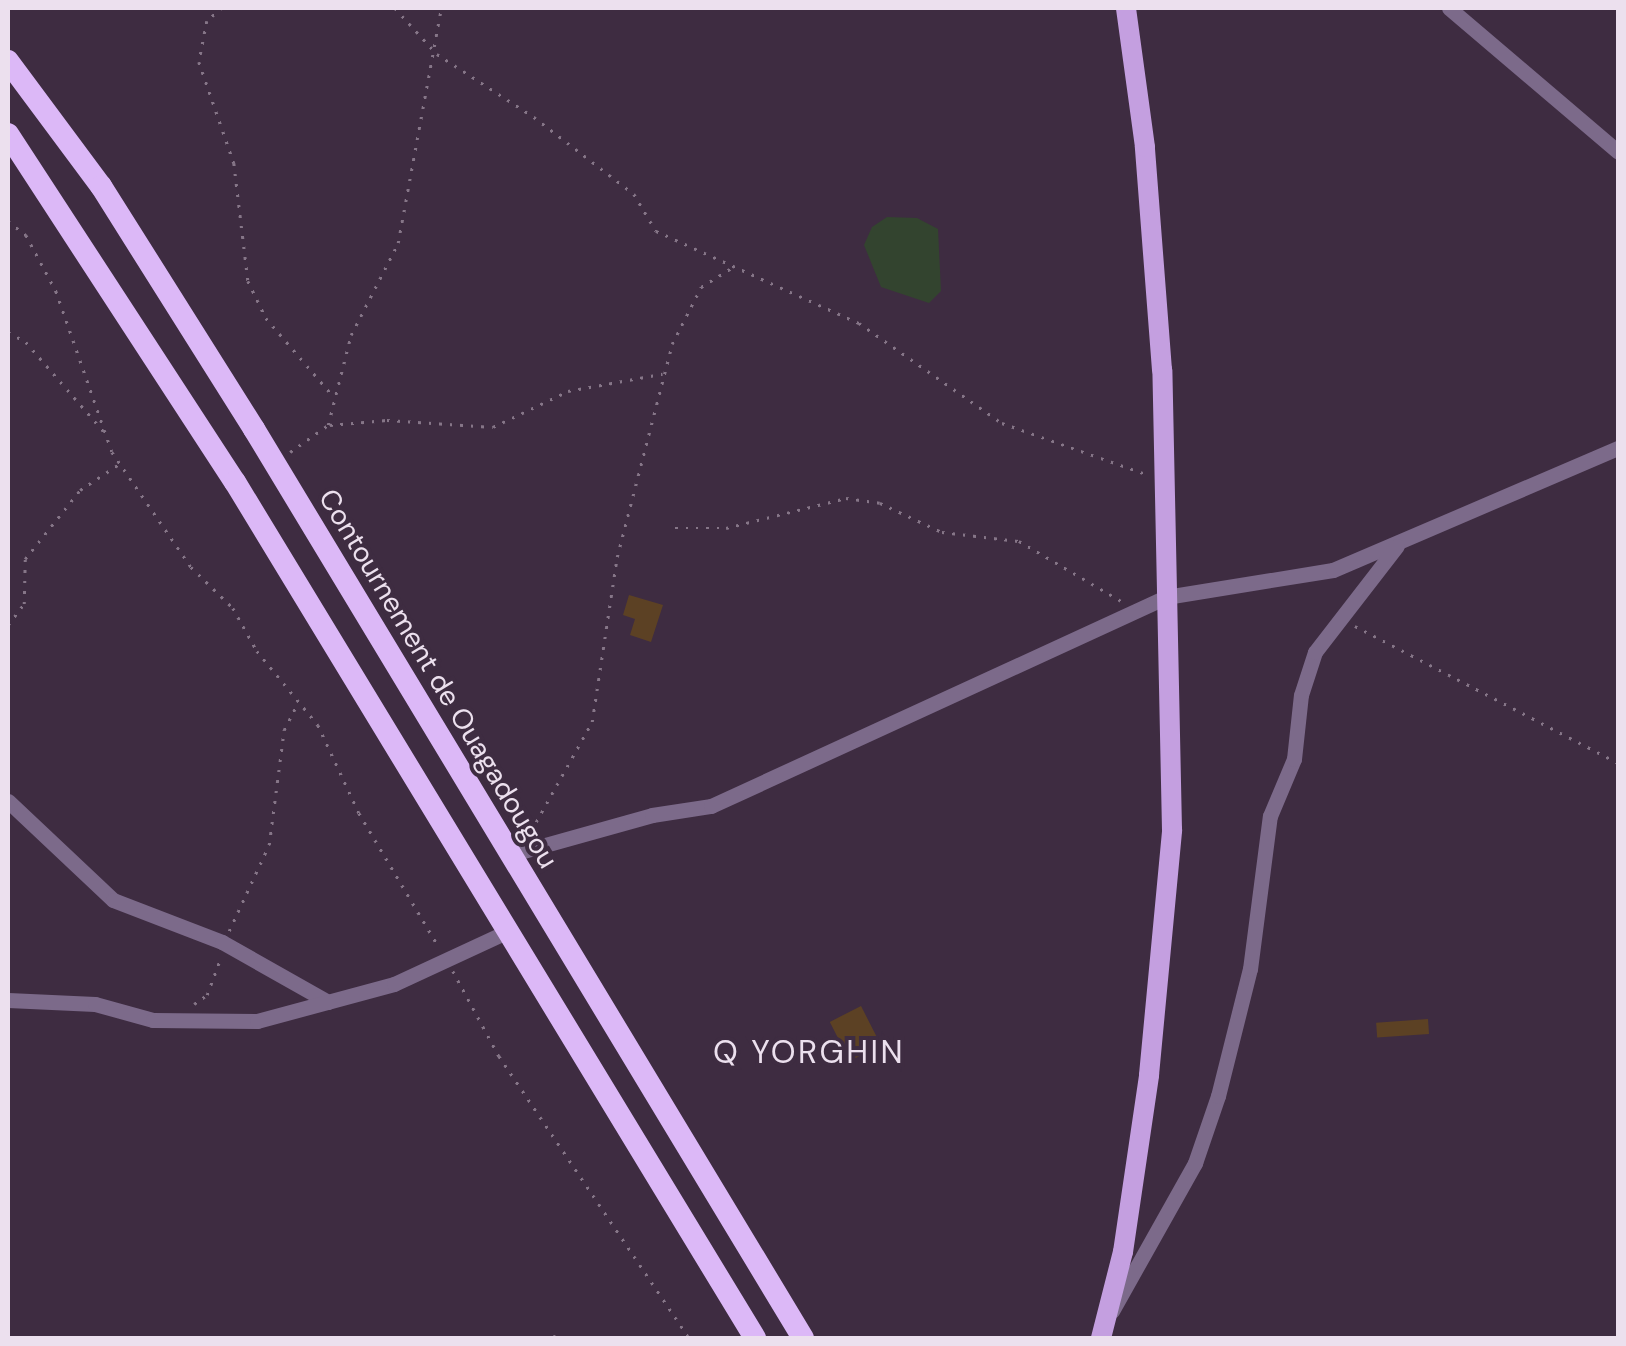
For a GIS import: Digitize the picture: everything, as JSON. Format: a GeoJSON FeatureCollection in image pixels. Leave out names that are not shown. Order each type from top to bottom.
{"type":"FeatureCollection","features":[{"type":"Feature","properties":{"kind":"highway","name":"Contournement de Ouagadougou"},"geometry":{"type":"LineString","coordinates":[[8,60],[101,186],[517,853],[803,1338]]}},
{"type":"Feature","properties":{"kind":"highway"},"geometry":{"type":"LineString","coordinates":[[8,134],[235,482],[755,1338]]}},
{"type":"Feature","properties":{"kind":"highway"},"geometry":{"type":"LineString","coordinates":[[235,482],[272,463]]}},
{"type":"Feature","properties":{"kind":"main road"},"geometry":{"type":"LineString","coordinates":[[1101,1338],[1110,1315],[1149,1076],[1172,830],[1164,479],[1146,147],[1126,8]]}},
{"type":"Feature","properties":{"kind":"street"},"geometry":{"type":"LineString","coordinates":[[1449,8],[1618,152]]}},
{"type":"Feature","properties":{"kind":"street"},"geometry":{"type":"LineString","coordinates":[[517,853],[652,815],[711,806],[1166,597],[1283,582],[1397,546],[1618,448]]}},
{"type":"Feature","properties":{"kind":"street"},"geometry":{"type":"LineString","coordinates":[[1110,1315],[1188,1177],[1218,1096],[1250,970],[1270,816],[1294,760],[1302,695],[1315,652],[1397,546]]}},
{"type":"Feature","properties":{"kind":"street"},"geometry":{"type":"LineString","coordinates":[[8,801],[112,900],[222,942],[328,1002]]}},
{"type":"Feature","properties":{"kind":"street"},"geometry":{"type":"LineString","coordinates":[[8,1000],[54,999],[172,1020],[256,1021],[328,1002],[447,960],[508,931]]}},
{"type":"Feature","properties":{"kind":"path"},"geometry":{"type":"LineString","coordinates":[[222,8],[207,21],[199,62],[234,163],[248,281],[266,318],[336,398]]}},
{"type":"Feature","properties":{"kind":"path"},"geometry":{"type":"LineString","coordinates":[[395,8],[437,54],[534,117],[634,194],[656,231],[859,322],[1002,423],[1070,452],[1164,479]]}},
{"type":"Feature","properties":{"kind":"path"},"geometry":{"type":"LineString","coordinates":[[328,425],[351,335],[398,243],[416,128],[437,54],[442,8]]}},
{"type":"Feature","properties":{"kind":"path"},"geometry":{"type":"LineString","coordinates":[[8,221],[26,235],[56,291],[120,464],[191,567],[233,608],[257,651],[299,702],[500,1056],[689,1338]]}},
{"type":"Feature","properties":{"kind":"path"},"geometry":{"type":"LineString","coordinates":[[517,853],[592,722],[617,557],[663,374],[702,287],[732,268]]}},
{"type":"Feature","properties":{"kind":"path"},"geometry":{"type":"LineString","coordinates":[[8,332],[26,342],[106,434]]}},
{"type":"Feature","properties":{"kind":"path"},"geometry":{"type":"LineString","coordinates":[[272,463],[328,425],[386,420],[493,427],[568,391],[663,374]]}},
{"type":"Feature","properties":{"kind":"path"},"geometry":{"type":"LineString","coordinates":[[8,625],[24,604],[25,560],[80,490],[120,464]]}},
{"type":"Feature","properties":{"kind":"path"},"geometry":{"type":"LineString","coordinates":[[675,528],[726,528],[846,498],[880,503],[942,532],[1019,541],[1142,610]]}},
{"type":"Feature","properties":{"kind":"path"},"geometry":{"type":"LineString","coordinates":[[1340,618],[1618,762]]}},
{"type":"Feature","properties":{"kind":"path"},"geometry":{"type":"LineString","coordinates":[[172,1020],[207,995],[221,970],[222,942],[269,845],[284,730],[299,702]]}},
{"type":"Feature","properties":{"kind":"green space"},"geometry":{"type":"Polygon","coordinates":[[[887,217],[917,218],[938,229],[941,291],[929,303],[881,287],[864,245],[872,227],[887,217]]]}},
{"type":"Feature","properties":{"kind":"building"},"geometry":{"type":"Polygon","coordinates":[[[629,595],[663,605],[651,642],[630,635],[635,619],[623,615],[629,595]]]}},
{"type":"Feature","properties":{"kind":"building"},"geometry":{"type":"Polygon","coordinates":[[[861,1006],[881,1045],[850,1061],[830,1022],[861,1006]]]}},
{"type":"Feature","properties":{"kind":"building"},"geometry":{"type":"Polygon","coordinates":[[[1428,1019],[1429,1034],[1377,1038],[1376,1023],[1428,1019]]]}},
{"type":"Feature","properties":{"kind":"district","name":"Q YORGHIN"},"geometry":{"type":"Point","coordinates":[809,1052]}}]}
